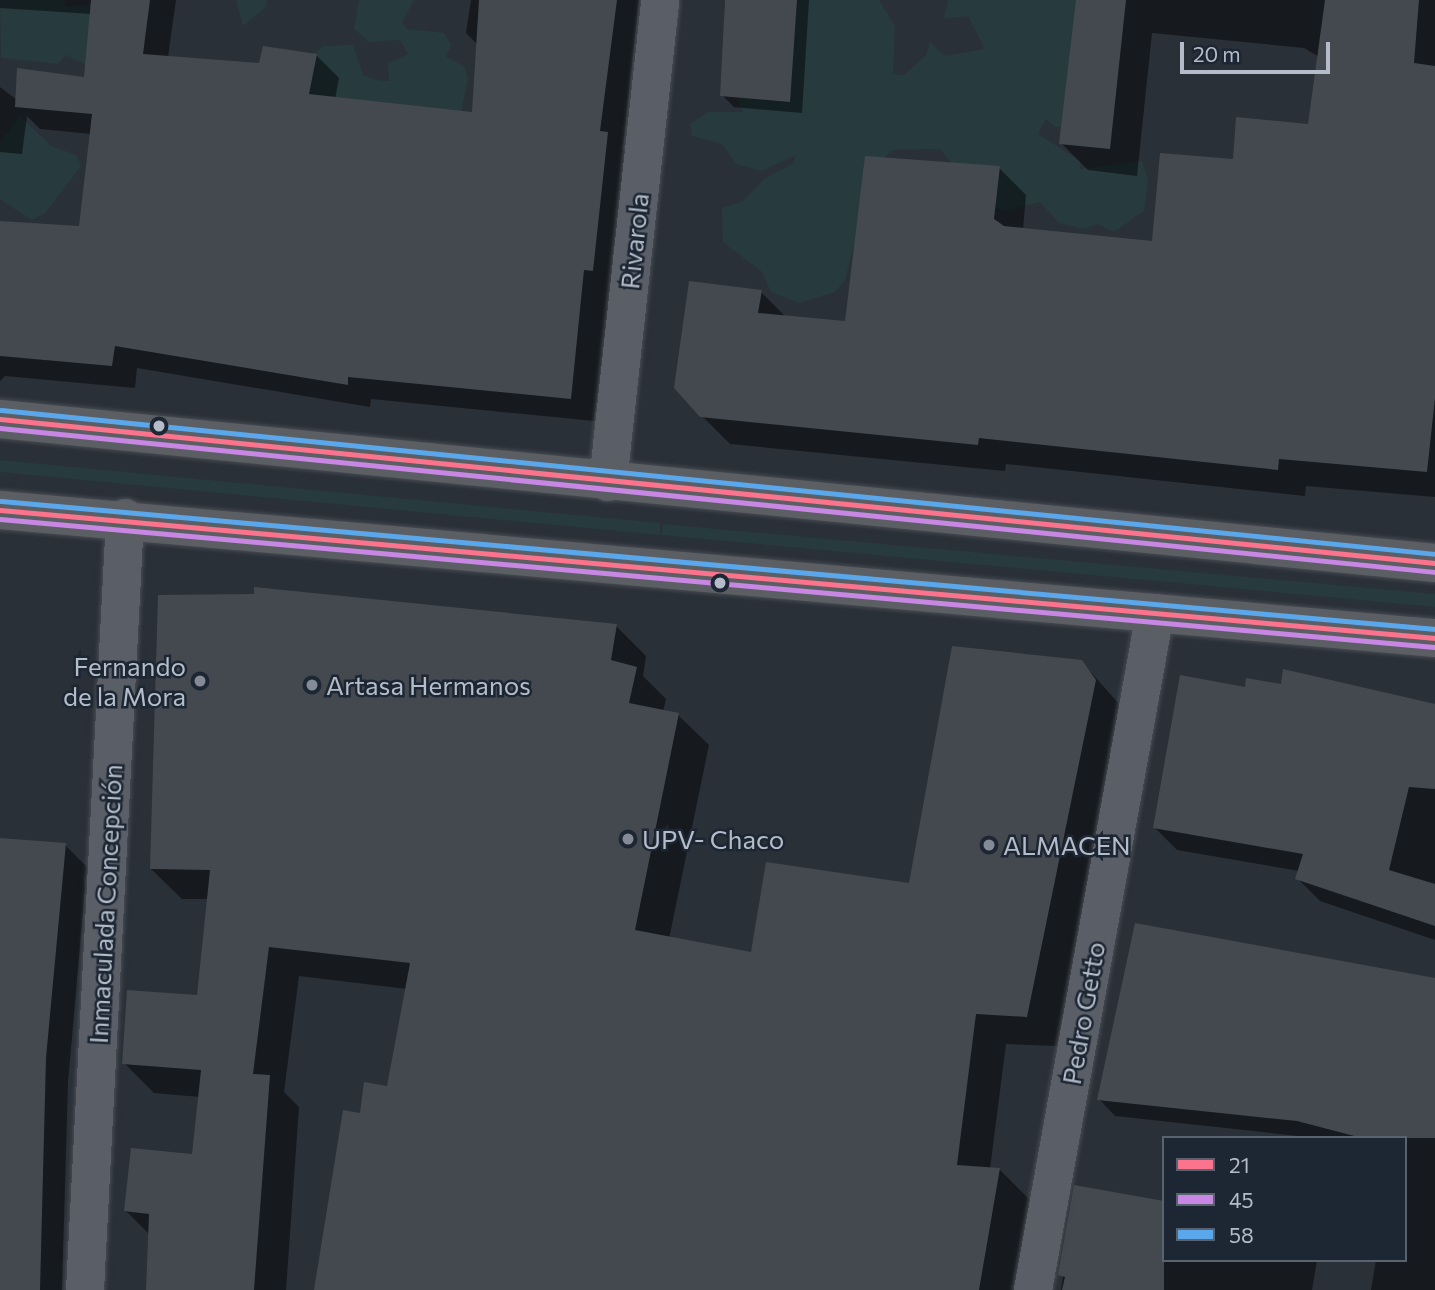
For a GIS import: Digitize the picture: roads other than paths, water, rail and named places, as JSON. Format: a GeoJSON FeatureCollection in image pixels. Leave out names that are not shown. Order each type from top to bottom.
{"type":"FeatureCollection","features":[{"type":"Feature","properties":{"kind":"highway"},"geometry":{"type":"LineString","coordinates":[[0,419],[1435,563]]}},
{"type":"Feature","properties":{"kind":"highway"},"geometry":{"type":"LineString","coordinates":[[0,510],[125,518],[1435,638]]}},
{"type":"Feature","properties":{"kind":"street","name":"Rivarola"},"geometry":{"type":"LineString","coordinates":[[608,482],[660,0]]}},
{"type":"Feature","properties":{"kind":"street","name":"Inmaculada Concepción"},"geometry":{"type":"LineString","coordinates":[[85,1290],[125,518]]}},
{"type":"Feature","properties":{"kind":"street","name":"Pedro Getto"},"geometry":{"type":"LineString","coordinates":[[1033,1290],[1154,612]]}},
{"type":"Feature","properties":{"kind":"place","name":"Fernando de la Mora"},"geometry":{"type":"Point","coordinates":[200,681]}},
{"type":"Feature","properties":{"kind":"place","name":"Artasa Hermanos"},"geometry":{"type":"Point","coordinates":[312,685]}},
{"type":"Feature","properties":{"kind":"place","name":"UPV- Chaco"},"geometry":{"type":"Point","coordinates":[628,839]}},
{"type":"Feature","properties":{"kind":"place","name":"ALMACEN"},"geometry":{"type":"Point","coordinates":[989,845]}}]}
